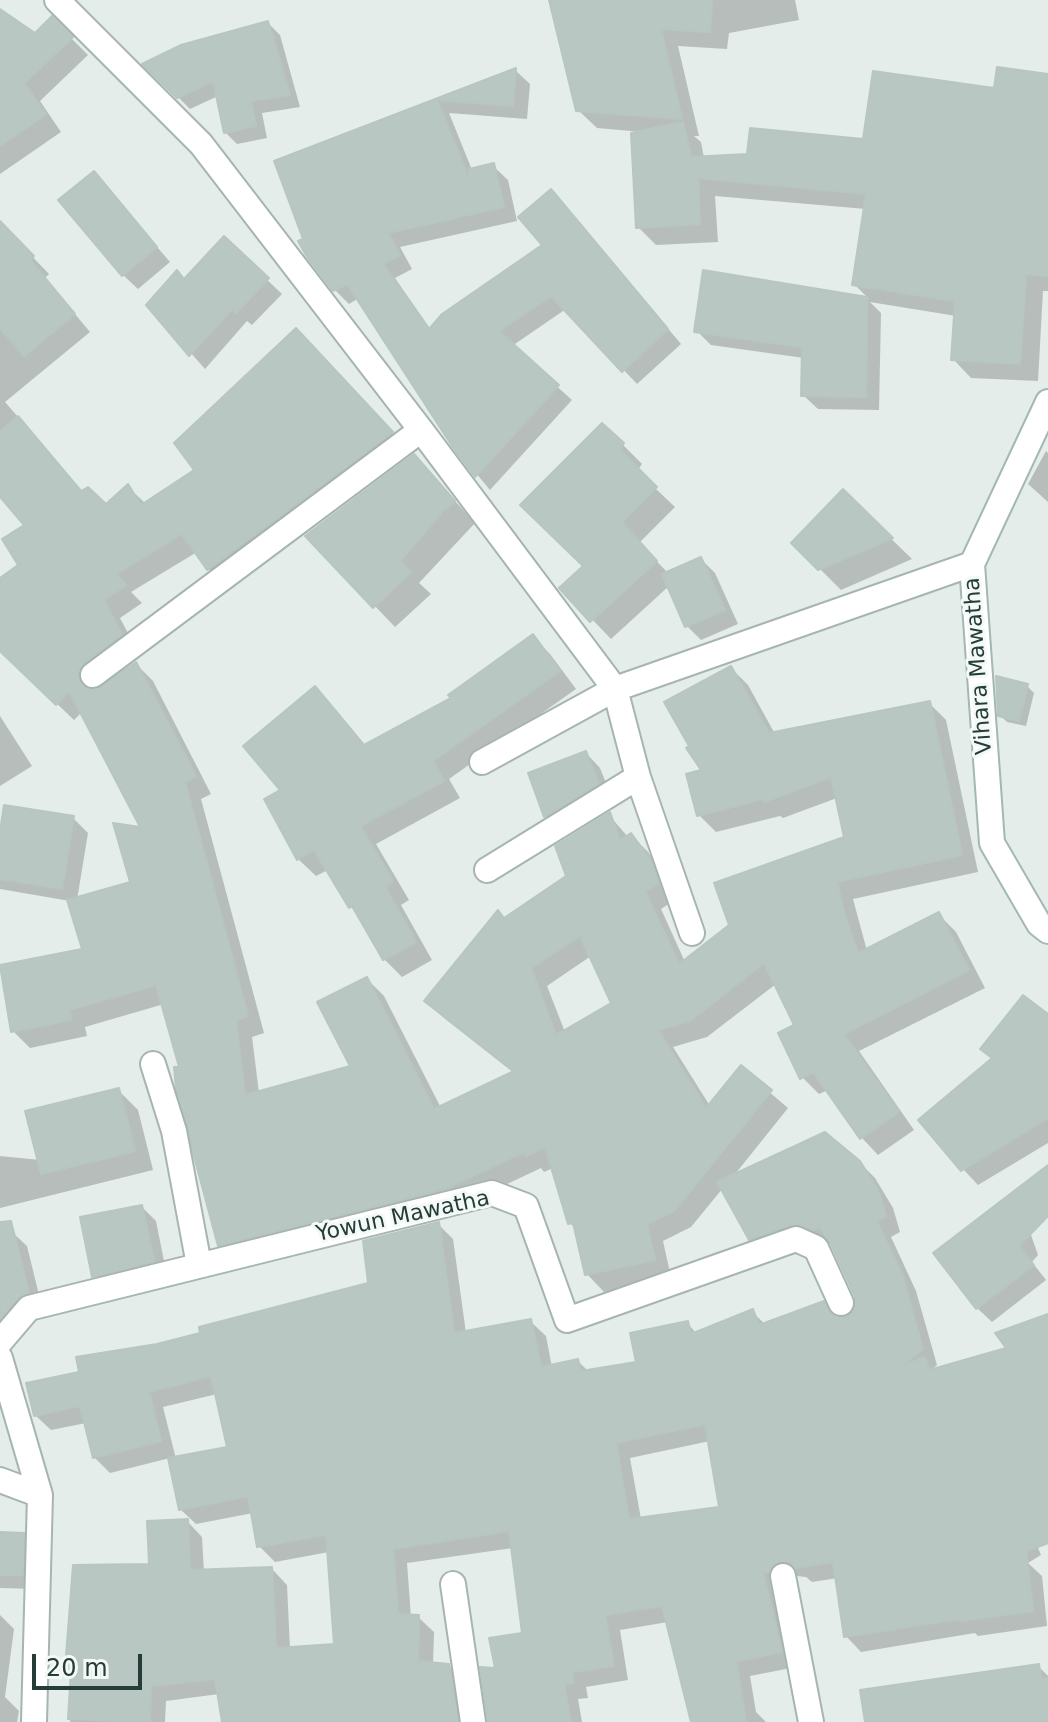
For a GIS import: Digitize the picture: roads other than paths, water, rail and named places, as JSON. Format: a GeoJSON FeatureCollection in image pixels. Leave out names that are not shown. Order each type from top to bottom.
{"type":"FeatureCollection","features":[{"type":"Feature","properties":{"kind":"street"},"geometry":{"type":"LineString","coordinates":[[57,0],[201,144],[615,689],[638,777],[692,933]]}},
{"type":"Feature","properties":{"kind":"street","name":"Vihara Mawatha"},"geometry":{"type":"LineString","coordinates":[[1048,402],[972,564],[992,843],[1039,924],[1048,931]]}},
{"type":"Feature","properties":{"kind":"street"},"geometry":{"type":"LineString","coordinates":[[93,675],[421,430]]}},
{"type":"Feature","properties":{"kind":"street"},"geometry":{"type":"LineString","coordinates":[[482,762],[615,689],[972,564]]}},
{"type":"Feature","properties":{"kind":"street"},"geometry":{"type":"LineString","coordinates":[[487,870],[638,777]]}},
{"type":"Feature","properties":{"kind":"street"},"geometry":{"type":"LineString","coordinates":[[153,1064],[174,1131],[199,1265]]}},
{"type":"Feature","properties":{"kind":"street","name":"Yowun Mawatha"},"geometry":{"type":"LineString","coordinates":[[0,1342],[29,1308],[492,1193],[526,1206],[567,1320],[796,1239],[816,1248],[841,1303]]}},
{"type":"Feature","properties":{"kind":"street"},"geometry":{"type":"LineString","coordinates":[[0,1358],[40,1495],[34,1722]]}},
{"type":"Feature","properties":{"kind":"street"},"geometry":{"type":"LineString","coordinates":[[0,1480],[40,1495]]}},
{"type":"Feature","properties":{"kind":"street"},"geometry":{"type":"LineString","coordinates":[[783,1576],[811,1722]]}},
{"type":"Feature","properties":{"kind":"street"},"geometry":{"type":"LineString","coordinates":[[453,1584],[473,1722]]}}]}
